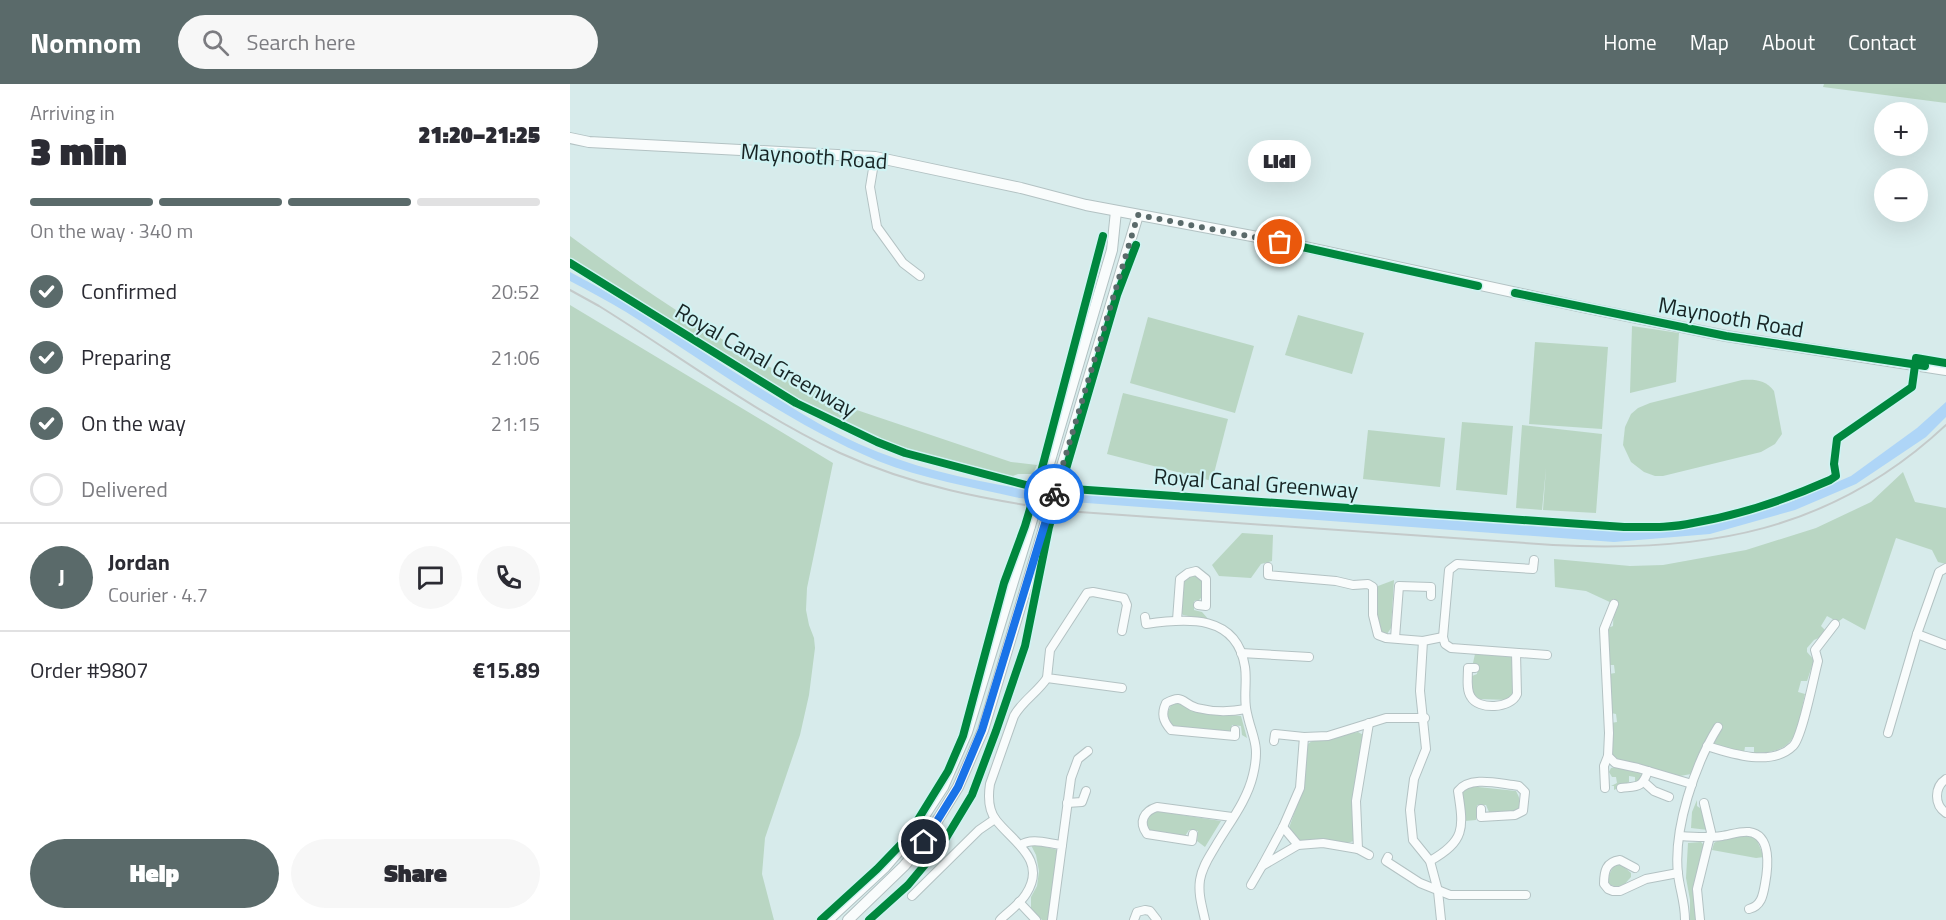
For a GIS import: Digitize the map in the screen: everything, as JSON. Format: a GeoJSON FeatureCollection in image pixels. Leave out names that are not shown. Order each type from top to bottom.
{"type":"FeatureCollection","features":[{"type":"Feature","properties":{"kind":"main road","name":"Maynooth Road"},"geometry":{"type":"LineString","coordinates":[[570,138],[712,150],[875,158],[1021,188],[1054,198],[1116,211],[1268,240],[1438,278],[1726,336],[1946,370]]}},
{"type":"Feature","properties":{"kind":"main road"},"geometry":{"type":"LineString","coordinates":[[828,920],[885,867],[909,839],[943,787],[970,723],[1112,250],[1116,211]]}},
{"type":"Feature","properties":{"kind":"main road"},"geometry":{"type":"LineString","coordinates":[[848,920],[904,866],[924,842],[958,787],[982,730],[1138,215]]}},
{"type":"Feature","properties":{"kind":"street"},"geometry":{"type":"LineString","coordinates":[[875,158],[870,187],[877,227],[903,263],[920,276]]}},
{"type":"Feature","properties":{"kind":"street"},"geometry":{"type":"LineString","coordinates":[[1534,560],[1533,569],[1457,564],[1449,570],[1443,637],[1445,644],[1451,648],[1547,655]]}},
{"type":"Feature","properties":{"kind":"street"},"geometry":{"type":"LineString","coordinates":[[1268,567],[1268,575],[1336,581],[1353,585],[1368,584],[1373,587],[1373,615],[1378,634],[1386,638],[1423,641],[1443,637]]}},
{"type":"Feature","properties":{"kind":"street"},"geometry":{"type":"LineString","coordinates":[[1888,733],[1917,634],[1939,572],[1946,568]]}},
{"type":"Feature","properties":{"kind":"street"},"geometry":{"type":"LineString","coordinates":[[1177,620],[1180,579],[1188,573],[1197,572],[1206,579],[1206,606],[1198,605]]}},
{"type":"Feature","properties":{"kind":"street"},"geometry":{"type":"LineString","coordinates":[[1395,638],[1399,586],[1431,586],[1431,596]]}},
{"type":"Feature","properties":{"kind":"street"},"geometry":{"type":"LineString","coordinates":[[1000,920],[1027,893],[1033,872],[1029,857],[1021,845],[995,819],[988,796],[1001,751],[1018,709],[1041,689],[1047,678],[1050,650],[1087,592],[1124,598],[1127,604],[1122,631]]}},
{"type":"Feature","properties":{"kind":"street"},"geometry":{"type":"LineString","coordinates":[[1605,788],[1604,766],[1608,756],[1608,705],[1604,629],[1614,604]]}},
{"type":"Feature","properties":{"kind":"street"},"geometry":{"type":"LineString","coordinates":[[1145,617],[1146,624],[1177,620],[1213,624],[1224,629],[1241,653],[1245,667],[1246,708],[1254,733],[1257,756],[1245,800],[1232,817],[1208,858],[1200,877],[1199,896],[1204,920]]}},
{"type":"Feature","properties":{"kind":"street"},"geometry":{"type":"LineString","coordinates":[[1707,746],[1740,756],[1752,757],[1778,755],[1794,746],[1801,731],[1818,661],[1815,650],[1835,624]]}},
{"type":"Feature","properties":{"kind":"street"},"geometry":{"type":"LineString","coordinates":[[1917,634],[1946,645]]}},
{"type":"Feature","properties":{"kind":"street"},"geometry":{"type":"LineString","coordinates":[[1423,641],[1420,691],[1425,718],[1426,749],[1414,779],[1410,810],[1413,840],[1430,861],[1438,891],[1441,920]]}},
{"type":"Feature","properties":{"kind":"street"},"geometry":{"type":"LineString","coordinates":[[1475,668],[1468,668],[1469,694],[1472,701],[1495,706],[1510,703],[1515,700],[1517,694],[1516,652]]}},
{"type":"Feature","properties":{"kind":"street"},"geometry":{"type":"LineString","coordinates":[[1241,653],[1309,657]]}},
{"type":"Feature","properties":{"kind":"street"},"geometry":{"type":"LineString","coordinates":[[1047,678],[1122,688]]}},
{"type":"Feature","properties":{"kind":"street"},"geometry":{"type":"LineString","coordinates":[[1235,730],[1235,736],[1171,730],[1162,716],[1163,709],[1166,703],[1177,698],[1185,700],[1194,707],[1221,712],[1246,708]]}},
{"type":"Feature","properties":{"kind":"street"},"geometry":{"type":"LineString","coordinates":[[1274,741],[1275,734],[1304,737],[1328,736],[1386,718],[1425,718]]}},
{"type":"Feature","properties":{"kind":"street"},"geometry":{"type":"LineString","coordinates":[[1358,849],[1356,801],[1369,723]]}},
{"type":"Feature","properties":{"kind":"street"},"geometry":{"type":"LineString","coordinates":[[1685,920],[1685,901],[1678,873],[1680,836],[1692,784],[1707,746],[1718,727]]}},
{"type":"Feature","properties":{"kind":"street"},"geometry":{"type":"LineString","coordinates":[[1251,885],[1283,827],[1300,788],[1304,737]]}},
{"type":"Feature","properties":{"kind":"street"},"geometry":{"type":"LineString","coordinates":[[1052,920],[1071,778],[1078,759],[1088,752]]}},
{"type":"Feature","properties":{"kind":"street"},"geometry":{"type":"LineString","coordinates":[[1608,756],[1615,763],[1692,784]]}},
{"type":"Feature","properties":{"kind":"street"},"geometry":{"type":"LineString","coordinates":[[1621,788],[1636,786],[1644,782],[1648,771]]}},
{"type":"Feature","properties":{"kind":"street"},"geometry":{"type":"LineString","coordinates":[[1946,779],[1938,786],[1937,795],[1942,811],[1946,813]]}},
{"type":"Feature","properties":{"kind":"street"},"geometry":{"type":"LineString","coordinates":[[1430,861],[1447,851],[1459,839],[1461,817],[1458,791],[1462,786],[1476,782],[1514,785],[1519,786],[1525,792],[1523,811],[1515,815],[1481,817],[1482,809]]}},
{"type":"Feature","properties":{"kind":"street"},"geometry":{"type":"LineString","coordinates":[[1644,782],[1654,791],[1669,797]]}},
{"type":"Feature","properties":{"kind":"street"},"geometry":{"type":"LineString","coordinates":[[1067,803],[1082,802],[1086,791]]}},
{"type":"Feature","properties":{"kind":"street"},"geometry":{"type":"LineString","coordinates":[[1700,920],[1697,889],[1711,832],[1704,803]]}},
{"type":"Feature","properties":{"kind":"street"},"geometry":{"type":"LineString","coordinates":[[1193,834],[1192,841],[1147,834],[1143,828],[1144,815],[1150,809],[1157,807],[1232,817]]}},
{"type":"Feature","properties":{"kind":"street"},"geometry":{"type":"LineString","coordinates":[[912,896],[979,830],[995,819]]}},
{"type":"Feature","properties":{"kind":"street"},"geometry":{"type":"LineString","coordinates":[[1283,827],[1298,845]]}},
{"type":"Feature","properties":{"kind":"street"},"geometry":{"type":"LineString","coordinates":[[1680,836],[1709,837],[1749,832],[1758,835],[1763,840],[1767,860],[1765,884],[1761,902],[1755,908],[1749,909]]}},
{"type":"Feature","properties":{"kind":"street"},"geometry":{"type":"LineString","coordinates":[[1021,845],[1032,841],[1062,845]]}},
{"type":"Feature","properties":{"kind":"street"},"geometry":{"type":"LineString","coordinates":[[1262,866],[1298,845],[1323,843],[1358,849],[1369,855]]}},
{"type":"Feature","properties":{"kind":"street"},"geometry":{"type":"LineString","coordinates":[[1388,857],[1386,861],[1420,883],[1450,895],[1526,894]]}},
{"type":"Feature","properties":{"kind":"street"},"geometry":{"type":"LineString","coordinates":[[937,858],[944,866]]}},
{"type":"Feature","properties":{"kind":"street"},"geometry":{"type":"LineString","coordinates":[[1635,868],[1620,860],[1609,864],[1605,869],[1604,884],[1608,889],[1620,891],[1646,879],[1678,873]]}},
{"type":"Feature","properties":{"kind":"street"},"geometry":{"type":"LineString","coordinates":[[1019,902],[1036,920]]}},
{"type":"Feature","properties":{"kind":"street"},"geometry":{"type":"LineString","coordinates":[[1134,920],[1137,912],[1145,910],[1150,911],[1157,920]]}},
{"type":"Feature","properties":{"kind":"green space"},"geometry":{"type":"Polygon","coordinates":[[[1824,84],[1946,84],[1946,103],[1823,87],[1824,84]]]}},
{"type":"Feature","properties":{"kind":"green space"},"geometry":{"type":"Polygon","coordinates":[[[570,236],[713,334],[771,368],[838,397],[836,403],[1011,462],[1037,465],[1033,474],[1018,474],[1010,477],[907,449],[851,427],[786,394],[570,259],[570,236]]]}},
{"type":"Feature","properties":{"kind":"green space"},"geometry":{"type":"Polygon","coordinates":[[[570,305],[833,463],[807,588],[806,610],[815,648],[809,695],[800,735],[765,838],[762,874],[774,920],[570,920],[570,305]]]}},
{"type":"Feature","properties":{"kind":"green space"},"geometry":{"type":"Polygon","coordinates":[[[1298,315],[1364,333],[1352,374],[1285,355],[1298,315]]]}},
{"type":"Feature","properties":{"kind":"green space"},"geometry":{"type":"Polygon","coordinates":[[[1148,317],[1254,346],[1235,413],[1130,383],[1148,317]]]}},
{"type":"Feature","properties":{"kind":"green space"},"geometry":{"type":"Polygon","coordinates":[[[1632,326],[1679,333],[1676,382],[1630,393],[1632,326]]]}},
{"type":"Feature","properties":{"kind":"green space"},"geometry":{"type":"Polygon","coordinates":[[[1535,342],[1608,347],[1602,429],[1529,424],[1535,342]]]}},
{"type":"Feature","properties":{"kind":"green space"},"geometry":{"type":"Polygon","coordinates":[[[1742,380],[1760,381],[1774,391],[1782,434],[1775,444],[1761,452],[1663,476],[1644,472],[1631,462],[1623,445],[1625,427],[1631,414],[1638,408],[1742,380]]]}},
{"type":"Feature","properties":{"kind":"green space"},"geometry":{"type":"Polygon","coordinates":[[[1123,393],[1228,419],[1212,481],[1107,454],[1123,393]]]}},
{"type":"Feature","properties":{"kind":"green space"},"geometry":{"type":"Polygon","coordinates":[[[1462,422],[1513,426],[1507,495],[1456,490],[1462,422]]]}},
{"type":"Feature","properties":{"kind":"green space"},"geometry":{"type":"Polygon","coordinates":[[[1522,425],[1602,434],[1596,513],[1543,510],[1546,468],[1542,510],[1516,508],[1522,425]]]}},
{"type":"Feature","properties":{"kind":"green space"},"geometry":{"type":"Polygon","coordinates":[[[1368,430],[1445,438],[1440,487],[1363,479],[1368,430]]]}},
{"type":"Feature","properties":{"kind":"green space"},"geometry":{"type":"Polygon","coordinates":[[[1903,472],[1915,502],[1946,508],[1946,564],[1938,562],[1932,550],[1896,538],[1865,630],[1843,618],[1838,622],[1827,616],[1821,626],[1825,630],[1823,636],[1814,640],[1807,648],[1807,652],[1814,660],[1807,681],[1801,681],[1798,692],[1805,694],[1797,728],[1788,744],[1769,752],[1754,753],[1754,747],[1745,747],[1744,753],[1719,748],[1707,738],[1691,774],[1680,776],[1613,756],[1611,723],[1617,722],[1616,714],[1611,713],[1609,674],[1615,673],[1614,665],[1609,665],[1608,628],[1613,626],[1614,604],[1586,591],[1555,587],[1554,559],[1630,566],[1663,565],[1746,550],[1816,528],[1871,502],[1903,472]]]}},
{"type":"Feature","properties":{"kind":"green space"},"geometry":{"type":"Polygon","coordinates":[[[1242,533],[1273,535],[1272,561],[1261,564],[1251,578],[1219,576],[1212,565],[1242,533]]]}},
{"type":"Feature","properties":{"kind":"green space"},"geometry":{"type":"Polygon","coordinates":[[[1198,576],[1202,579],[1203,596],[1194,601],[1194,610],[1202,612],[1209,620],[1183,615],[1181,612],[1185,579],[1198,576]]]}},
{"type":"Feature","properties":{"kind":"green space"},"geometry":{"type":"Polygon","coordinates":[[[1394,580],[1391,628],[1387,634],[1379,633],[1376,614],[1378,586],[1394,580]]]}},
{"type":"Feature","properties":{"kind":"green space"},"geometry":{"type":"Polygon","coordinates":[[[1475,654],[1512,657],[1513,694],[1507,700],[1480,699],[1472,694],[1472,676],[1477,674],[1478,667],[1473,663],[1475,654]]]}},
{"type":"Feature","properties":{"kind":"green space"},"geometry":{"type":"Polygon","coordinates":[[[1177,702],[1199,712],[1241,716],[1247,738],[1242,735],[1241,726],[1232,725],[1231,730],[1227,732],[1186,729],[1171,725],[1166,716],[1171,705],[1177,702]]]}},
{"type":"Feature","properties":{"kind":"green space"},"geometry":{"type":"Polygon","coordinates":[[[1358,732],[1365,736],[1355,784],[1354,841],[1347,843],[1324,840],[1298,841],[1289,828],[1303,788],[1308,744],[1312,741],[1358,732]]]}},
{"type":"Feature","properties":{"kind":"green space"},"geometry":{"type":"Polygon","coordinates":[[[1615,767],[1640,772],[1642,779],[1635,782],[1635,777],[1629,776],[1629,782],[1614,790],[1614,786],[1611,786],[1617,783],[1616,777],[1612,777],[1609,772],[1615,767]]]}},
{"type":"Feature","properties":{"kind":"green space"},"geometry":{"type":"Polygon","coordinates":[[[1469,786],[1516,791],[1520,807],[1517,812],[1492,813],[1486,805],[1477,805],[1476,820],[1465,821],[1462,790],[1469,786]]]}},
{"type":"Feature","properties":{"kind":"green space"},"geometry":{"type":"Polygon","coordinates":[[[1697,800],[1697,806],[1703,810],[1708,830],[1691,828],[1692,812],[1697,800]]]}},
{"type":"Feature","properties":{"kind":"green space"},"geometry":{"type":"Polygon","coordinates":[[[1156,811],[1221,821],[1205,847],[1197,841],[1198,831],[1189,830],[1185,836],[1151,832],[1146,827],[1147,819],[1156,811]]]}},
{"type":"Feature","properties":{"kind":"green space"},"geometry":{"type":"Polygon","coordinates":[[[1747,836],[1756,838],[1764,857],[1756,858],[1712,850],[1714,843],[1721,839],[1747,836]]]}},
{"type":"Feature","properties":{"kind":"green space"},"geometry":{"type":"Polygon","coordinates":[[[1701,842],[1704,845],[1696,920],[1690,920],[1690,900],[1686,878],[1688,843],[1701,842]]]}},
{"type":"Feature","properties":{"kind":"green space"},"geometry":{"type":"Polygon","coordinates":[[[1030,843],[1058,850],[1049,920],[1042,920],[1031,909],[1031,897],[1037,886],[1039,871],[1036,855],[1030,843]]]}},
{"type":"Feature","properties":{"kind":"green space"},"geometry":{"type":"Polygon","coordinates":[[[1614,865],[1622,865],[1631,873],[1631,877],[1623,886],[1608,884],[1608,877],[1614,865]]]}},
{"type":"Feature","properties":{"kind":"water"},"geometry":{"type":"Polygon","coordinates":[[[570,272],[624,302],[799,412],[849,439],[922,467],[965,478],[1030,490],[1561,528],[1647,531],[1709,523],[1788,503],[1851,476],[1917,428],[1946,402],[1946,417],[1926,437],[1856,484],[1795,510],[1710,534],[1614,542],[1019,498],[912,473],[844,446],[780,411],[626,312],[570,281],[570,272]]]}},
{"type":"Feature","properties":{"kind":"railway"},"geometry":{"type":"LineString","coordinates":[[570,290],[599,306],[747,402],[840,453],[867,465],[922,483],[1007,502],[1065,511],[1553,545],[1609,547],[1662,545],[1714,539],[1763,528],[1811,512],[1858,490],[1903,461],[1946,425]]}},
{"type":"Feature","properties":{"kind":"cycle path"},"geometry":{"type":"LineString","coordinates":[[821,920],[906,839],[948,771],[963,736],[1004,583],[1025,526],[1041,472],[1103,236]]}},
{"type":"Feature","properties":{"kind":"cycle path"},"geometry":{"type":"LineString","coordinates":[[869,920],[908,885],[943,843],[972,795],[1025,646],[1049,527],[1117,295],[1136,245]]}},
{"type":"Feature","properties":{"kind":"cycle path"},"geometry":{"type":"LineString","coordinates":[[1293,245],[1478,286]]}},
{"type":"Feature","properties":{"kind":"cycle path","name":"Royal Canal Greenway"},"geometry":{"type":"LineString","coordinates":[[570,263],[796,403],[905,453],[1030,486],[1624,527],[1685,525],[1763,506],[1830,480],[1836,476],[1834,464],[1837,439],[1912,387],[1916,358],[1946,363]]}},
{"type":"Feature","properties":{"kind":"cycle path"},"geometry":{"type":"LineString","coordinates":[[1515,293],[1726,336],[1925,366]]}},
{"type":"Feature","properties":{"kind":"way so far"},"geometry":{"type":"LineString","coordinates":[[1054,494],[1138,215],[1280,242]]}},
{"type":"Feature","properties":{"kind":"place","name":"Lidl"},"geometry":{"type":"Point","coordinates":[1280,242]}},
{"type":"Feature","properties":{"kind":"route"},"geometry":{"type":"LineString","coordinates":[[924,842],[958,787],[972,757],[1054,494]]}}]}
